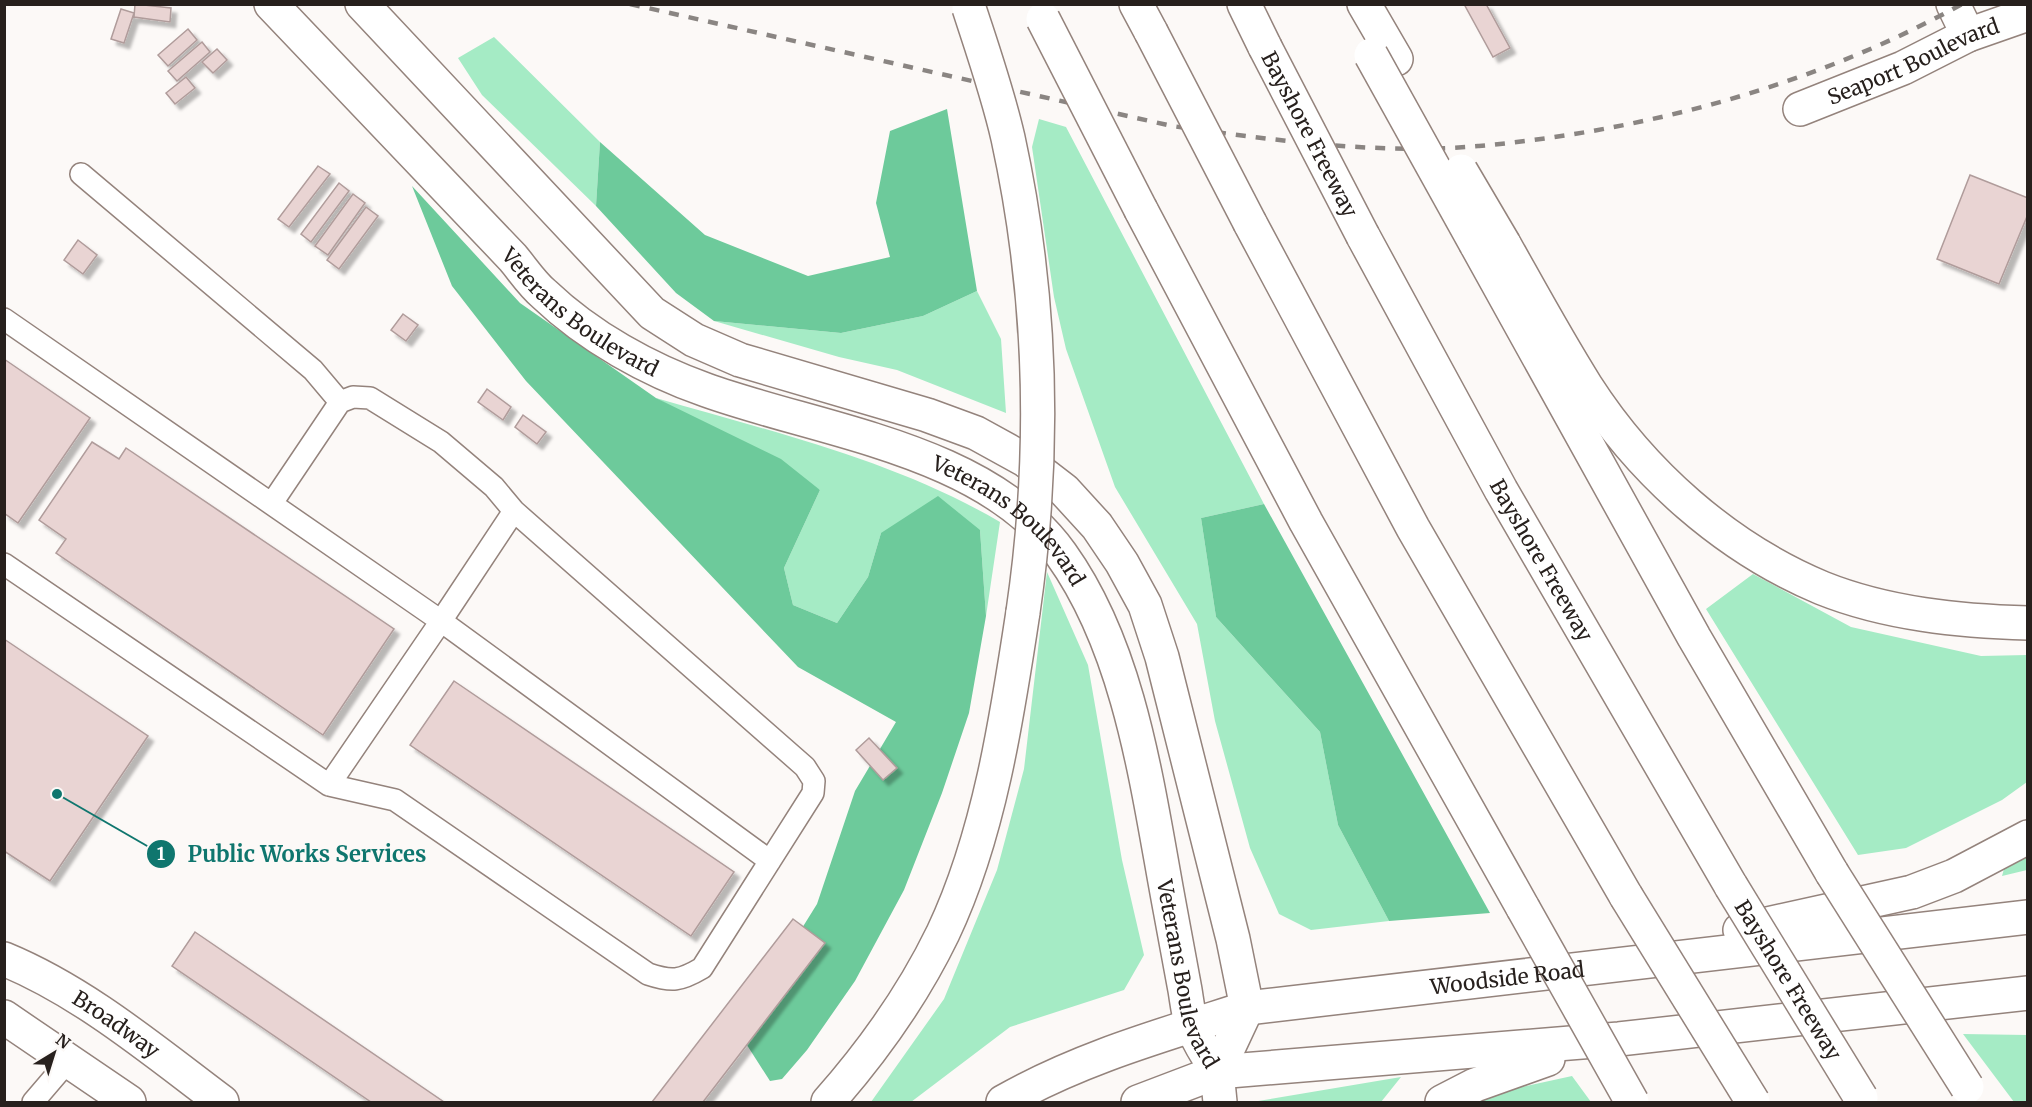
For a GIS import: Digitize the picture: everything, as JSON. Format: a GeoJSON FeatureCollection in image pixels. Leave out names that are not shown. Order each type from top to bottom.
{"type":"FeatureCollection","features":[{"type":"Feature","properties":{"kind":"main road","name":"Veterans Boulevard"},"geometry":{"type":"LineString","coordinates":[[271,4],[513,258],[543,294],[576,320],[659,371],[707,391],[905,450],[957,473],[999,497],[1032,523],[1060,552],[1103,627],[1120,675],[1149,800],[1192,1026],[1218,1088]]}},
{"type":"Feature","properties":{"kind":"main road","name":"Veterans Boulevard"},"geometry":{"type":"LineString","coordinates":[[362,4],[652,313],[694,340],[740,360],[927,415],[976,433],[1033,466],[1064,490],[1096,526],[1122,563],[1145,605],[1162,657],[1221,885],[1247,1008],[1218,1088]]}},
{"type":"Feature","properties":{"kind":"main road","name":"Bayshore Freeway"},"geometry":{"type":"LineString","coordinates":[[1244,4],[1363,236],[1501,490],[1731,886],[1863,1100]]}},
{"type":"Feature","properties":{"kind":"main road"},"geometry":{"type":"LineString","coordinates":[[1344,4],[1384,57],[1490,244],[1694,637],[1832,873],[1972,1095]]}},
{"type":"Feature","properties":{"kind":"main road"},"geometry":{"type":"LineString","coordinates":[[1364,4],[1384,57]]}},
{"type":"Feature","properties":{"kind":"main road"},"geometry":{"type":"LineString","coordinates":[[1953,4],[1968,35]]}},
{"type":"Feature","properties":{"kind":"main road"},"geometry":{"type":"LineString","coordinates":[[828,1102],[854,1072],[900,1009],[943,933],[961,889],[979,837],[1011,693],[1032,551],[1036,487],[1034,316],[1020,200],[1007,136],[968,6]]}},
{"type":"Feature","properties":{"kind":"main road"},"geometry":{"type":"LineString","coordinates":[[1040,12],[1141,210],[1306,522],[1632,1102]]}},
{"type":"Feature","properties":{"kind":"main road","name":"Seaport Boulevard"},"geometry":{"type":"LineString","coordinates":[[1800,109],[1903,68],[1968,35],[2028,14]]}},
{"type":"Feature","properties":{"kind":"main road"},"geometry":{"type":"LineString","coordinates":[[1143,18],[1413,528],[1626,896],[1753,1102]]}},
{"type":"Feature","properties":{"kind":"main road"},"geometry":{"type":"LineString","coordinates":[[1490,244],[1618,429],[1653,469],[1691,506],[1738,543],[1778,567],[1814,584],[1870,603],[1922,614],[1977,621],[2028,623]]}},
{"type":"Feature","properties":{"kind":"main road"},"geometry":{"type":"LineString","coordinates":[[1521,974],[1900,896],[1954,876],[2028,837]]}},
{"type":"Feature","properties":{"kind":"main road","name":"Woodside Road"},"geometry":{"type":"LineString","coordinates":[[1003,1102],[1070,1068],[1126,1046],[1247,1008],[2028,916]]}},
{"type":"Feature","properties":{"kind":"main road","name":"Broadway"},"geometry":{"type":"LineString","coordinates":[[4,959],[37,973],[83,1003],[222,1102]]}},
{"type":"Feature","properties":{"kind":"main road"},"geometry":{"type":"LineString","coordinates":[[1138,1102],[1218,1088],[1619,1039],[2028,993]]}},
{"type":"Feature","properties":{"kind":"main road"},"geometry":{"type":"LineString","coordinates":[[1938,1004],[2028,1001]]}},
{"type":"Feature","properties":{"kind":"main road"},"geometry":{"type":"LineString","coordinates":[[4,1017],[129,1102]]}},
{"type":"Feature","properties":{"kind":"main road"},"geometry":{"type":"LineString","coordinates":[[1442,1102],[1475,1085],[1520,1067],[1619,1039]]}},
{"type":"Feature","properties":{"kind":"lane"},"geometry":{"type":"LineString","coordinates":[[81,174],[313,370],[340,402]]}},
{"type":"Feature","properties":{"kind":"lane"},"geometry":{"type":"LineString","coordinates":[[4,319],[441,621],[770,861]]}},
{"type":"Feature","properties":{"kind":"lane"},"geometry":{"type":"LineString","coordinates":[[4,564],[329,785],[395,800],[648,974],[667,981],[686,977],[702,968],[813,793],[814,781],[805,767],[514,511],[494,487],[441,442],[370,398],[353,397],[340,402],[272,503]]}},
{"type":"Feature","properties":{"kind":"lane"},"geometry":{"type":"LineString","coordinates":[[329,785],[514,511]]}},
{"type":"Feature","properties":{"kind":"lane"},"geometry":{"type":"LineString","coordinates":[[33,1102],[69,1060]]}},
{"type":"Feature","properties":{"kind":"green space"},"geometry":{"type":"Polygon","coordinates":[[[494,37],[600,142],[596,206],[482,95],[458,58],[494,37]]]}},
{"type":"Feature","properties":{"kind":"green space"},"geometry":{"type":"Polygon","coordinates":[[[947,109],[977,291],[923,316],[841,333],[714,321],[676,293],[596,206],[600,142],[705,235],[808,276],[890,257],[876,203],[890,131],[947,109]]]}},
{"type":"Feature","properties":{"kind":"green space"},"geometry":{"type":"Polygon","coordinates":[[[1039,119],[1066,127],[1264,504],[1201,518],[1216,617],[1320,732],[1338,825],[1389,921],[1311,930],[1279,914],[1250,848],[1215,721],[1197,624],[1115,487],[1066,349],[1054,297],[1032,147],[1039,119]]]}},
{"type":"Feature","properties":{"kind":"green space"},"geometry":{"type":"Polygon","coordinates":[[[412,186],[520,303],[656,398],[781,459],[820,490],[784,568],[793,605],[837,623],[868,577],[881,533],[938,496],[980,530],[986,616],[969,713],[942,793],[904,890],[855,981],[807,1050],[782,1079],[770,1081],[738,1031],[817,904],[855,791],[896,722],[798,667],[526,381],[452,286],[412,186]]]}},
{"type":"Feature","properties":{"kind":"green space"},"geometry":{"type":"Polygon","coordinates":[[[977,291],[1001,339],[1006,413],[897,370],[839,357],[714,321],[841,333],[923,316],[977,291]]]}},
{"type":"Feature","properties":{"kind":"green space"},"geometry":{"type":"Polygon","coordinates":[[[656,398],[832,449],[875,464],[960,500],[1000,522],[986,616],[980,530],[881,533],[868,577],[837,623],[793,605],[784,568],[820,490],[656,398]]]}},
{"type":"Feature","properties":{"kind":"green space"},"geometry":{"type":"Polygon","coordinates":[[[1264,504],[1490,913],[1389,921],[1338,825],[1320,732],[1216,617],[1201,518],[1264,504]]]}},
{"type":"Feature","properties":{"kind":"green space"},"geometry":{"type":"Polygon","coordinates":[[[1047,572],[1088,665],[1122,860],[1144,955],[1124,990],[1010,1027],[911,1102],[871,1102],[944,999],[997,870],[1024,769],[1047,572]]]}},
{"type":"Feature","properties":{"kind":"green space"},"geometry":{"type":"Polygon","coordinates":[[[1753,574],[1851,627],[1981,656],[2027,655],[2027,782],[2002,800],[1906,848],[1858,855],[1706,609],[1753,574]]]}},
{"type":"Feature","properties":{"kind":"green space"},"geometry":{"type":"Polygon","coordinates":[[[2027,849],[2027,870],[2002,876],[2006,862],[2027,849]]]}},
{"type":"Feature","properties":{"kind":"green space"},"geometry":{"type":"Polygon","coordinates":[[[1963,1034],[2027,1035],[2027,1102],[2014,1102],[1963,1034]]]}},
{"type":"Feature","properties":{"kind":"green space"},"geometry":{"type":"Polygon","coordinates":[[[1572,1076],[1591,1102],[1478,1102],[1494,1093],[1572,1076]]]}},
{"type":"Feature","properties":{"kind":"green space"},"geometry":{"type":"Polygon","coordinates":[[[1401,1077],[1381,1102],[1252,1102],[1401,1077]]]}},
{"type":"Feature","properties":{"kind":"building"},"geometry":{"type":"Polygon","coordinates":[[[135,4],[171,8],[170,22],[134,17],[135,4]]]}},
{"type":"Feature","properties":{"kind":"building"},"geometry":{"type":"Polygon","coordinates":[[[1464,4],[1486,4],[1510,48],[1493,57],[1464,4]]]}},
{"type":"Feature","properties":{"kind":"building"},"geometry":{"type":"Polygon","coordinates":[[[121,9],[134,13],[124,43],[111,39],[121,9]]]}},
{"type":"Feature","properties":{"kind":"building"},"geometry":{"type":"Polygon","coordinates":[[[188,29],[197,40],[168,66],[158,55],[188,29]]]}},
{"type":"Feature","properties":{"kind":"building"},"geometry":{"type":"Polygon","coordinates":[[[202,42],[210,52],[177,81],[168,71],[202,42]]]}},
{"type":"Feature","properties":{"kind":"building"},"geometry":{"type":"Polygon","coordinates":[[[217,49],[227,60],[213,73],[202,62],[217,49]]]}},
{"type":"Feature","properties":{"kind":"building"},"geometry":{"type":"Polygon","coordinates":[[[186,77],[195,88],[175,104],[166,93],[186,77]]]}},
{"type":"Feature","properties":{"kind":"building"},"geometry":{"type":"Polygon","coordinates":[[[318,166],[330,174],[289,227],[278,219],[318,166]]]}},
{"type":"Feature","properties":{"kind":"building"},"geometry":{"type":"Polygon","coordinates":[[[1970,175],[2028,198],[2028,214],[1999,284],[1937,259],[1970,175]]]}},
{"type":"Feature","properties":{"kind":"building"},"geometry":{"type":"Polygon","coordinates":[[[339,183],[349,191],[311,242],[301,234],[339,183]]]}},
{"type":"Feature","properties":{"kind":"building"},"geometry":{"type":"Polygon","coordinates":[[[353,194],[365,203],[328,255],[315,246],[353,194]]]}},
{"type":"Feature","properties":{"kind":"building"},"geometry":{"type":"Polygon","coordinates":[[[366,207],[378,216],[339,269],[327,260],[366,207]]]}},
{"type":"Feature","properties":{"kind":"building"},"geometry":{"type":"Polygon","coordinates":[[[78,240],[97,255],[83,274],[64,260],[78,240]]]}},
{"type":"Feature","properties":{"kind":"building"},"geometry":{"type":"Polygon","coordinates":[[[403,314],[418,325],[406,341],[391,330],[403,314]]]}},
{"type":"Feature","properties":{"kind":"building"},"geometry":{"type":"Polygon","coordinates":[[[4,359],[90,418],[18,523],[4,513],[4,359]]]}},
{"type":"Feature","properties":{"kind":"building"},"geometry":{"type":"Polygon","coordinates":[[[487,389],[511,407],[503,420],[478,402],[487,389]]]}},
{"type":"Feature","properties":{"kind":"building"},"geometry":{"type":"Polygon","coordinates":[[[523,415],[546,432],[537,444],[515,427],[523,415]]]}},
{"type":"Feature","properties":{"kind":"building"},"geometry":{"type":"Polygon","coordinates":[[[92,442],[119,459],[126,448],[394,629],[323,735],[56,553],[66,539],[39,520],[92,442]]]}},
{"type":"Feature","properties":{"kind":"building"},"geometry":{"type":"Polygon","coordinates":[[[4,639],[148,736],[50,881],[4,851],[4,639]]]}},
{"type":"Feature","properties":{"kind":"building"},"geometry":{"type":"Polygon","coordinates":[[[454,681],[734,872],[691,936],[410,745],[454,681]]]}},
{"type":"Feature","properties":{"kind":"building"},"geometry":{"type":"Polygon","coordinates":[[[869,738],[897,768],[883,780],[856,750],[869,738]]]}},
{"type":"Feature","properties":{"kind":"building"},"geometry":{"type":"Polygon","coordinates":[[[793,919],[825,943],[703,1102],[652,1102],[793,919]]]}},
{"type":"Feature","properties":{"kind":"building"},"geometry":{"type":"Polygon","coordinates":[[[195,932],[444,1102],[371,1102],[172,966],[195,932]]]}},
{"type":"Feature","properties":{"kind":"railway"},"geometry":{"type":"LineString","coordinates":[[630,4],[1172,126],[1325,145],[1402,149],[1479,146],[1541,139],[1604,129],[1728,100],[1789,81],[1848,58],[1906,33],[1962,4]]}},
{"type":"Feature","properties":{"kind":"place","name":"Public Works Services"},"geometry":{"type":"Point","coordinates":[57,794]}}]}
